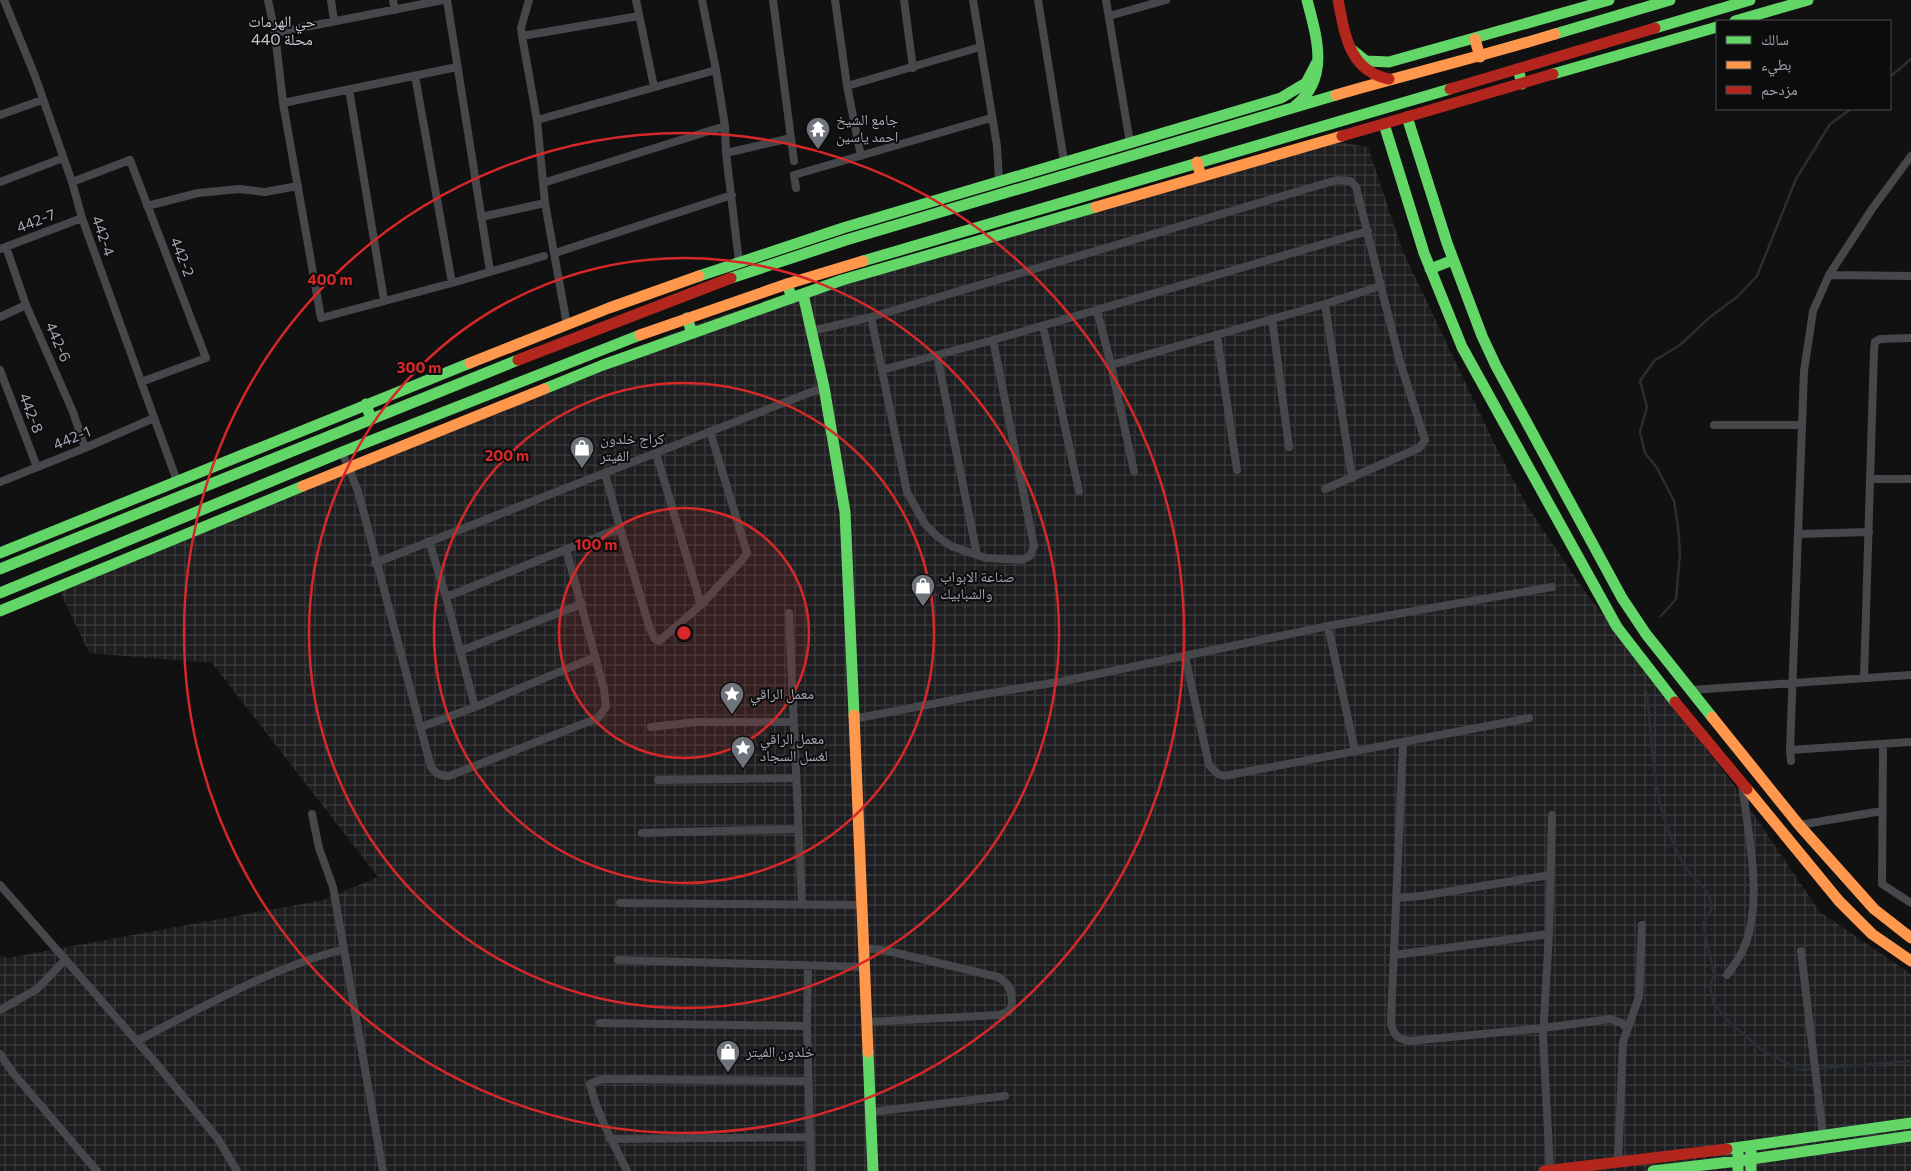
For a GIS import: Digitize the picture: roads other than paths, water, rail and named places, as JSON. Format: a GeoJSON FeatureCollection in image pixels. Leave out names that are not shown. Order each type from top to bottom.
{"type":"FeatureCollection","features":[{"type":"Feature","properties":{"kind":"main road"},"geometry":{"type":"LineString","coordinates":[[1290,109],[1303,101],[1312,89],[1317,62],[1316,37],[1307,0]]}},
{"type":"Feature","properties":{"kind":"main road"},"geometry":{"type":"LineString","coordinates":[[1332,0],[1357,60],[1368,72],[1381,78],[1394,78]]}},
{"type":"Feature","properties":{"kind":"main road"},"geometry":{"type":"LineString","coordinates":[[1338,0],[1342,22]]}},
{"type":"Feature","properties":{"kind":"main road"},"geometry":{"type":"LineString","coordinates":[[1351,49],[1366,61],[1389,62],[1609,0]]}},
{"type":"Feature","properties":{"kind":"main road"},"geometry":{"type":"LineString","coordinates":[[0,569],[591,330],[752,271],[846,240],[1196,136],[1394,78],[1480,57],[1670,0]]}},
{"type":"Feature","properties":{"kind":"main road"},"geometry":{"type":"LineString","coordinates":[[0,593],[342,452],[597,351],[787,284],[939,237],[1750,0]]}},
{"type":"Feature","properties":{"kind":"main road"},"geometry":{"type":"LineString","coordinates":[[1738,20],[1808,0]]}},
{"type":"Feature","properties":{"kind":"main road"},"geometry":{"type":"LineString","coordinates":[[0,611],[220,519],[603,365],[842,280],[1716,27]]}},
{"type":"Feature","properties":{"kind":"main road"},"geometry":{"type":"LineString","coordinates":[[1475,39],[1480,57]]}},
{"type":"Feature","properties":{"kind":"main road"},"geometry":{"type":"LineString","coordinates":[[0,553],[366,404],[692,278],[843,228],[1289,94],[1306,83],[1317,62]]}},
{"type":"Feature","properties":{"kind":"main road"},"geometry":{"type":"LineString","coordinates":[[1518,69],[1522,84]]}},
{"type":"Feature","properties":{"kind":"main road"},"geometry":{"type":"LineString","coordinates":[[1408,117],[1452,260],[1491,358],[1608,576],[1646,634],[1799,824],[1874,909],[1911,938]]}},
{"type":"Feature","properties":{"kind":"main road"},"geometry":{"type":"LineString","coordinates":[[1193,124],[1196,136]]}},
{"type":"Feature","properties":{"kind":"main road"},"geometry":{"type":"LineString","coordinates":[[1384,124],[1430,269],[1467,358],[1604,606],[1631,646],[1850,914],[1872,934],[1911,961]]}},
{"type":"Feature","properties":{"kind":"main road"},"geometry":{"type":"LineString","coordinates":[[1197,162],[1201,177]]}},
{"type":"Feature","properties":{"kind":"main road"},"geometry":{"type":"LineString","coordinates":[[843,228],[846,240]]}},
{"type":"Feature","properties":{"kind":"main road"},"geometry":{"type":"LineString","coordinates":[[1430,269],[1452,260]]}},
{"type":"Feature","properties":{"kind":"main road"},"geometry":{"type":"LineString","coordinates":[[692,278],[696,291]]}},
{"type":"Feature","properties":{"kind":"main road"},"geometry":{"type":"LineString","coordinates":[[787,284],[792,298]]}},
{"type":"Feature","properties":{"kind":"main road"},"geometry":{"type":"LineString","coordinates":[[803,294],[824,387],[845,512],[873,1171]]}},
{"type":"Feature","properties":{"kind":"main road"},"geometry":{"type":"LineString","coordinates":[[687,318],[692,333]]}},
{"type":"Feature","properties":{"kind":"main road"},"geometry":{"type":"LineString","coordinates":[[591,330],[597,351]]}},
{"type":"Feature","properties":{"kind":"main road"},"geometry":{"type":"LineString","coordinates":[[452,370],[458,383]]}},
{"type":"Feature","properties":{"kind":"main road"},"geometry":{"type":"LineString","coordinates":[[366,404],[371,419]]}},
{"type":"Feature","properties":{"kind":"main road"},"geometry":{"type":"LineString","coordinates":[[1689,717],[1706,708]]}},
{"type":"Feature","properties":{"kind":"main road"},"geometry":{"type":"LineString","coordinates":[[1544,1171],[1751,1146],[1911,1123]]}},
{"type":"Feature","properties":{"kind":"main road"},"geometry":{"type":"LineString","coordinates":[[1652,1171],[1738,1166],[1751,1159],[1911,1136]]}},
{"type":"Feature","properties":{"kind":"main road"},"geometry":{"type":"LineString","coordinates":[[1751,1146],[1751,1171]]}},
{"type":"Feature","properties":{"kind":"main road"},"geometry":{"type":"LineString","coordinates":[[1738,1147],[1738,1166]]}},
{"type":"Feature","properties":{"kind":"street","name":"442-4"},"geometry":{"type":"LineString","coordinates":[[4,0],[35,76],[72,182],[82,218],[177,481]]}},
{"type":"Feature","properties":{"kind":"street"},"geometry":{"type":"LineString","coordinates":[[268,0],[275,33],[283,103],[322,318],[544,256]]}},
{"type":"Feature","properties":{"kind":"street"},"geometry":{"type":"LineString","coordinates":[[331,0],[334,21]]}},
{"type":"Feature","properties":{"kind":"street"},"geometry":{"type":"LineString","coordinates":[[393,0],[394,10]]}},
{"type":"Feature","properties":{"kind":"street"},"geometry":{"type":"LineString","coordinates":[[275,33],[442,0]]}},
{"type":"Feature","properties":{"kind":"street"},"geometry":{"type":"LineString","coordinates":[[447,0],[490,272]]}},
{"type":"Feature","properties":{"kind":"street"},"geometry":{"type":"LineString","coordinates":[[529,0],[521,28],[537,120],[543,183],[567,325]]}},
{"type":"Feature","properties":{"kind":"street"},"geometry":{"type":"LineString","coordinates":[[636,0],[654,87]]}},
{"type":"Feature","properties":{"kind":"street"},"geometry":{"type":"LineString","coordinates":[[702,0],[725,126],[726,153],[739,262]]}},
{"type":"Feature","properties":{"kind":"street"},"geometry":{"type":"LineString","coordinates":[[773,0],[794,161]]}},
{"type":"Feature","properties":{"kind":"street"},"geometry":{"type":"LineString","coordinates":[[835,0],[847,86],[861,156]]}},
{"type":"Feature","properties":{"kind":"street"},"geometry":{"type":"LineString","coordinates":[[904,0],[913,68]]}},
{"type":"Feature","properties":{"kind":"street"},"geometry":{"type":"LineString","coordinates":[[973,0],[997,146],[999,181]]}},
{"type":"Feature","properties":{"kind":"street"},"geometry":{"type":"LineString","coordinates":[[1038,0],[1064,162]]}},
{"type":"Feature","properties":{"kind":"street"},"geometry":{"type":"LineString","coordinates":[[1106,0],[1130,143]]}},
{"type":"Feature","properties":{"kind":"street"},"geometry":{"type":"LineString","coordinates":[[1109,16],[1166,0]]}},
{"type":"Feature","properties":{"kind":"street"},"geometry":{"type":"LineString","coordinates":[[522,36],[639,16]]}},
{"type":"Feature","properties":{"kind":"street"},"geometry":{"type":"LineString","coordinates":[[847,86],[980,47]]}},
{"type":"Feature","properties":{"kind":"street"},"geometry":{"type":"LineString","coordinates":[[283,103],[457,67]]}},
{"type":"Feature","properties":{"kind":"street"},"geometry":{"type":"LineString","coordinates":[[537,120],[716,70]]}},
{"type":"Feature","properties":{"kind":"street"},"geometry":{"type":"LineString","coordinates":[[415,76],[452,283]]}},
{"type":"Feature","properties":{"kind":"street"},"geometry":{"type":"LineString","coordinates":[[349,89],[384,300]]}},
{"type":"Feature","properties":{"kind":"street"},"geometry":{"type":"LineString","coordinates":[[0,115],[42,100]]}},
{"type":"Feature","properties":{"kind":"street"},"geometry":{"type":"LineString","coordinates":[[796,188],[794,174],[991,118]]}},
{"type":"Feature","properties":{"kind":"street"},"geometry":{"type":"LineString","coordinates":[[543,183],[725,126]]}},
{"type":"Feature","properties":{"kind":"street"},"geometry":{"type":"LineString","coordinates":[[726,153],[791,138]]}},
{"type":"Feature","properties":{"kind":"street"},"geometry":{"type":"LineString","coordinates":[[1791,761],[1804,371],[1813,311],[1829,275],[1872,209],[1911,156]]}},
{"type":"Feature","properties":{"kind":"street"},"geometry":{"type":"LineString","coordinates":[[0,182],[63,158]]}},
{"type":"Feature","properties":{"kind":"street","name":"442-2"},"geometry":{"type":"LineString","coordinates":[[72,182],[130,160],[206,358],[141,382]]}},
{"type":"Feature","properties":{"kind":"street"},"geometry":{"type":"LineString","coordinates":[[812,332],[871,318],[1338,180],[1351,181],[1356,187],[1400,362],[1425,440],[1419,448],[1325,488]]}},
{"type":"Feature","properties":{"kind":"street"},"geometry":{"type":"LineString","coordinates":[[147,206],[198,193],[239,188],[265,192],[298,186]]}},
{"type":"Feature","properties":{"kind":"street"},"geometry":{"type":"LineString","coordinates":[[556,253],[732,195]]}},
{"type":"Feature","properties":{"kind":"street"},"geometry":{"type":"LineString","coordinates":[[481,217],[546,202]]}},
{"type":"Feature","properties":{"kind":"street","name":"442-7"},"geometry":{"type":"LineString","coordinates":[[3,248],[82,218]]}},
{"type":"Feature","properties":{"kind":"street"},"geometry":{"type":"LineString","coordinates":[[882,370],[1043,326],[1368,231]]}},
{"type":"Feature","properties":{"kind":"street","name":"442-6"},"geometry":{"type":"LineString","coordinates":[[3,248],[72,412],[85,448]]}},
{"type":"Feature","properties":{"kind":"street"},"geometry":{"type":"LineString","coordinates":[[1829,275],[1911,276]]}},
{"type":"Feature","properties":{"kind":"street"},"geometry":{"type":"LineString","coordinates":[[1111,365],[1217,336],[1380,286]]}},
{"type":"Feature","properties":{"kind":"street"},"geometry":{"type":"LineString","coordinates":[[0,317],[26,304]]}},
{"type":"Feature","properties":{"kind":"street"},"geometry":{"type":"LineString","coordinates":[[1325,304],[1352,478]]}},
{"type":"Feature","properties":{"kind":"street"},"geometry":{"type":"LineString","coordinates":[[1097,310],[1134,470]]}},
{"type":"Feature","properties":{"kind":"street"},"geometry":{"type":"LineString","coordinates":[[871,318],[907,492],[925,524],[938,537],[951,546],[986,558],[1022,560],[1030,556],[1034,546],[993,340]]}},
{"type":"Feature","properties":{"kind":"street"},"geometry":{"type":"LineString","coordinates":[[1272,319],[1289,447]]}},
{"type":"Feature","properties":{"kind":"street"},"geometry":{"type":"LineString","coordinates":[[1043,326],[1079,491]]}},
{"type":"Feature","properties":{"kind":"street"},"geometry":{"type":"LineString","coordinates":[[1217,336],[1237,470]]}},
{"type":"Feature","properties":{"kind":"street"},"geometry":{"type":"LineString","coordinates":[[1864,678],[1875,342],[1880,339],[1911,338]]}},
{"type":"Feature","properties":{"kind":"street"},"geometry":{"type":"LineString","coordinates":[[937,355],[977,554]]}},
{"type":"Feature","properties":{"kind":"street","name":"442-8"},"geometry":{"type":"LineString","coordinates":[[0,370],[37,467]]}},
{"type":"Feature","properties":{"kind":"street"},"geometry":{"type":"LineString","coordinates":[[375,563],[824,387]]}},
{"type":"Feature","properties":{"kind":"street","name":"442-1"},"geometry":{"type":"LineString","coordinates":[[0,482],[154,418]]}},
{"type":"Feature","properties":{"kind":"street"},"geometry":{"type":"LineString","coordinates":[[1714,425],[1802,425]]}},
{"type":"Feature","properties":{"kind":"street"},"geometry":{"type":"LineString","coordinates":[[605,473],[650,629],[655,640],[659,641],[701,604],[747,553],[710,431]]}},
{"type":"Feature","properties":{"kind":"street"},"geometry":{"type":"LineString","coordinates":[[342,452],[358,491],[375,563],[422,727],[431,767],[436,773],[449,776],[598,718],[606,707],[606,700],[582,604],[566,549]]}},
{"type":"Feature","properties":{"kind":"street"},"geometry":{"type":"LineString","coordinates":[[656,453],[701,604]]}},
{"type":"Feature","properties":{"kind":"street"},"geometry":{"type":"LineString","coordinates":[[1870,479],[1911,479]]}},
{"type":"Feature","properties":{"kind":"street"},"geometry":{"type":"LineString","coordinates":[[446,597],[620,528]]}},
{"type":"Feature","properties":{"kind":"street"},"geometry":{"type":"LineString","coordinates":[[1798,534],[1868,532]]}},
{"type":"Feature","properties":{"kind":"street"},"geometry":{"type":"LineString","coordinates":[[428,541],[446,597],[475,707]]}},
{"type":"Feature","properties":{"kind":"street"},"geometry":{"type":"LineString","coordinates":[[853,719],[1064,681],[1328,626],[1552,587]]}},
{"type":"Feature","properties":{"kind":"street"},"geometry":{"type":"LineString","coordinates":[[460,651],[582,604]]}},
{"type":"Feature","properties":{"kind":"street"},"geometry":{"type":"LineString","coordinates":[[789,613],[802,905]]}},
{"type":"Feature","properties":{"kind":"street"},"geometry":{"type":"LineString","coordinates":[[1328,626],[1355,751]]}},
{"type":"Feature","properties":{"kind":"street"},"geometry":{"type":"LineString","coordinates":[[1184,656],[1210,765],[1218,774],[1224,776],[1529,718]]}},
{"type":"Feature","properties":{"kind":"street"},"geometry":{"type":"LineString","coordinates":[[422,727],[595,657]]}},
{"type":"Feature","properties":{"kind":"street"},"geometry":{"type":"LineString","coordinates":[[1691,690],[1911,675]]}},
{"type":"Feature","properties":{"kind":"street"},"geometry":{"type":"LineString","coordinates":[[651,727],[697,722],[793,722]]}},
{"type":"Feature","properties":{"kind":"street"},"geometry":{"type":"LineString","coordinates":[[1790,750],[1911,742]]}},
{"type":"Feature","properties":{"kind":"street"},"geometry":{"type":"LineString","coordinates":[[1403,743],[1392,1030],[1400,1039],[1420,1040],[1543,1028],[1610,1019],[1622,1023],[1627,1029]]}},
{"type":"Feature","properties":{"kind":"street"},"geometry":{"type":"LineString","coordinates":[[1883,744],[1882,884],[1911,903]]}},
{"type":"Feature","properties":{"kind":"street"},"geometry":{"type":"LineString","coordinates":[[658,780],[796,778]]}},
{"type":"Feature","properties":{"kind":"street"},"geometry":{"type":"LineString","coordinates":[[1727,975],[1742,952],[1747,935],[1754,885],[1742,783]]}},
{"type":"Feature","properties":{"kind":"street"},"geometry":{"type":"LineString","coordinates":[[1799,824],[1882,811]]}},
{"type":"Feature","properties":{"kind":"street"},"geometry":{"type":"LineString","coordinates":[[312,814],[319,848],[333,887],[383,1171]]}},
{"type":"Feature","properties":{"kind":"street"},"geometry":{"type":"LineString","coordinates":[[1550,1170],[1543,1028],[1549,934],[1552,815]]}},
{"type":"Feature","properties":{"kind":"street"},"geometry":{"type":"LineString","coordinates":[[642,833],[798,829]]}},
{"type":"Feature","properties":{"kind":"street"},"geometry":{"type":"LineString","coordinates":[[1396,898],[1421,896],[1550,875]]}},
{"type":"Feature","properties":{"kind":"street"},"geometry":{"type":"LineString","coordinates":[[0,885],[137,1041],[218,1139],[237,1171]]}},
{"type":"Feature","properties":{"kind":"street"},"geometry":{"type":"LineString","coordinates":[[620,903],[862,905]]}},
{"type":"Feature","properties":{"kind":"street"},"geometry":{"type":"LineString","coordinates":[[1618,1162],[1623,1042],[1639,997],[1642,925]]}},
{"type":"Feature","properties":{"kind":"street"},"geometry":{"type":"LineString","coordinates":[[1395,955],[1549,934]]}},
{"type":"Feature","properties":{"kind":"street"},"geometry":{"type":"LineString","coordinates":[[864,948],[888,951],[998,977],[1011,987],[1012,993],[1012,1006],[1008,1012],[999,1015],[867,1022]]}},
{"type":"Feature","properties":{"kind":"street"},"geometry":{"type":"LineString","coordinates":[[137,1041],[223,996],[314,957],[344,949]]}},
{"type":"Feature","properties":{"kind":"street"},"geometry":{"type":"LineString","coordinates":[[1801,951],[1823,1136]]}},
{"type":"Feature","properties":{"kind":"street"},"geometry":{"type":"LineString","coordinates":[[0,1010],[37,989],[65,960]]}},
{"type":"Feature","properties":{"kind":"street"},"geometry":{"type":"LineString","coordinates":[[618,960],[865,967]]}},
{"type":"Feature","properties":{"kind":"street"},"geometry":{"type":"LineString","coordinates":[[808,966],[807,1026],[811,1171]]}},
{"type":"Feature","properties":{"kind":"street"},"geometry":{"type":"LineString","coordinates":[[600,1023],[807,1026]]}},
{"type":"Feature","properties":{"kind":"street"},"geometry":{"type":"LineString","coordinates":[[0,1054],[13,1073],[98,1171]]}},
{"type":"Feature","properties":{"kind":"street"},"geometry":{"type":"LineString","coordinates":[[626,1171],[594,1101],[590,1084],[602,1079],[809,1081]]}},
{"type":"Feature","properties":{"kind":"street"},"geometry":{"type":"LineString","coordinates":[[871,1112],[1005,1096]]}},
{"type":"Feature","properties":{"kind":"street"},"geometry":{"type":"LineString","coordinates":[[610,1138],[809,1137]]}},
{"type":"Feature","properties":{"kind":"waterway"},"geometry":{"type":"LineString","coordinates":[[1891,76],[1911,59]]}},
{"type":"Feature","properties":{"kind":"waterway"},"geometry":{"type":"LineString","coordinates":[[1661,616],[1676,599],[1680,553],[1678,526],[1674,501],[1657,468],[1645,453],[1640,432],[1647,407],[1640,381],[1654,361],[1680,345],[1710,317],[1737,297],[1757,276],[1796,179],[1830,124],[1850,110]]}},
{"type":"Feature","properties":{"kind":"waterway"},"geometry":{"type":"LineString","coordinates":[[1647,693],[1653,762],[1663,814],[1681,859],[1690,874],[1705,889],[1712,908],[1703,923],[1714,975],[1710,986],[1714,1005],[1731,1024],[1762,1050],[1800,1070],[1911,1061]]}},
{"type":"Feature","properties":{"kind":"place","name":"جامع الشيخ احمد ياسين"},"geometry":{"type":"Point","coordinates":[818,150]}},
{"type":"Feature","properties":{"kind":"place","name":"كراج خلدون الفيتر"},"geometry":{"type":"Point","coordinates":[582,469]}},
{"type":"Feature","properties":{"kind":"place","name":"صناعة الابواب والشبابيك"},"geometry":{"type":"Point","coordinates":[923,607]}},
{"type":"Feature","properties":{"kind":"place","name":"معمل الراقي"},"geometry":{"type":"Point","coordinates":[732,715]}},
{"type":"Feature","properties":{"kind":"place","name":"معمل الراقي لغسل السجاد"},"geometry":{"type":"Point","coordinates":[743,769]}},
{"type":"Feature","properties":{"kind":"place","name":"خلدون الفيتر"},"geometry":{"type":"Point","coordinates":[728,1073]}},
{"type":"Feature","properties":{"kind":"district","name":"حي الهرمات محلة 440"},"geometry":{"type":"Point","coordinates":[282,30]}}]}
